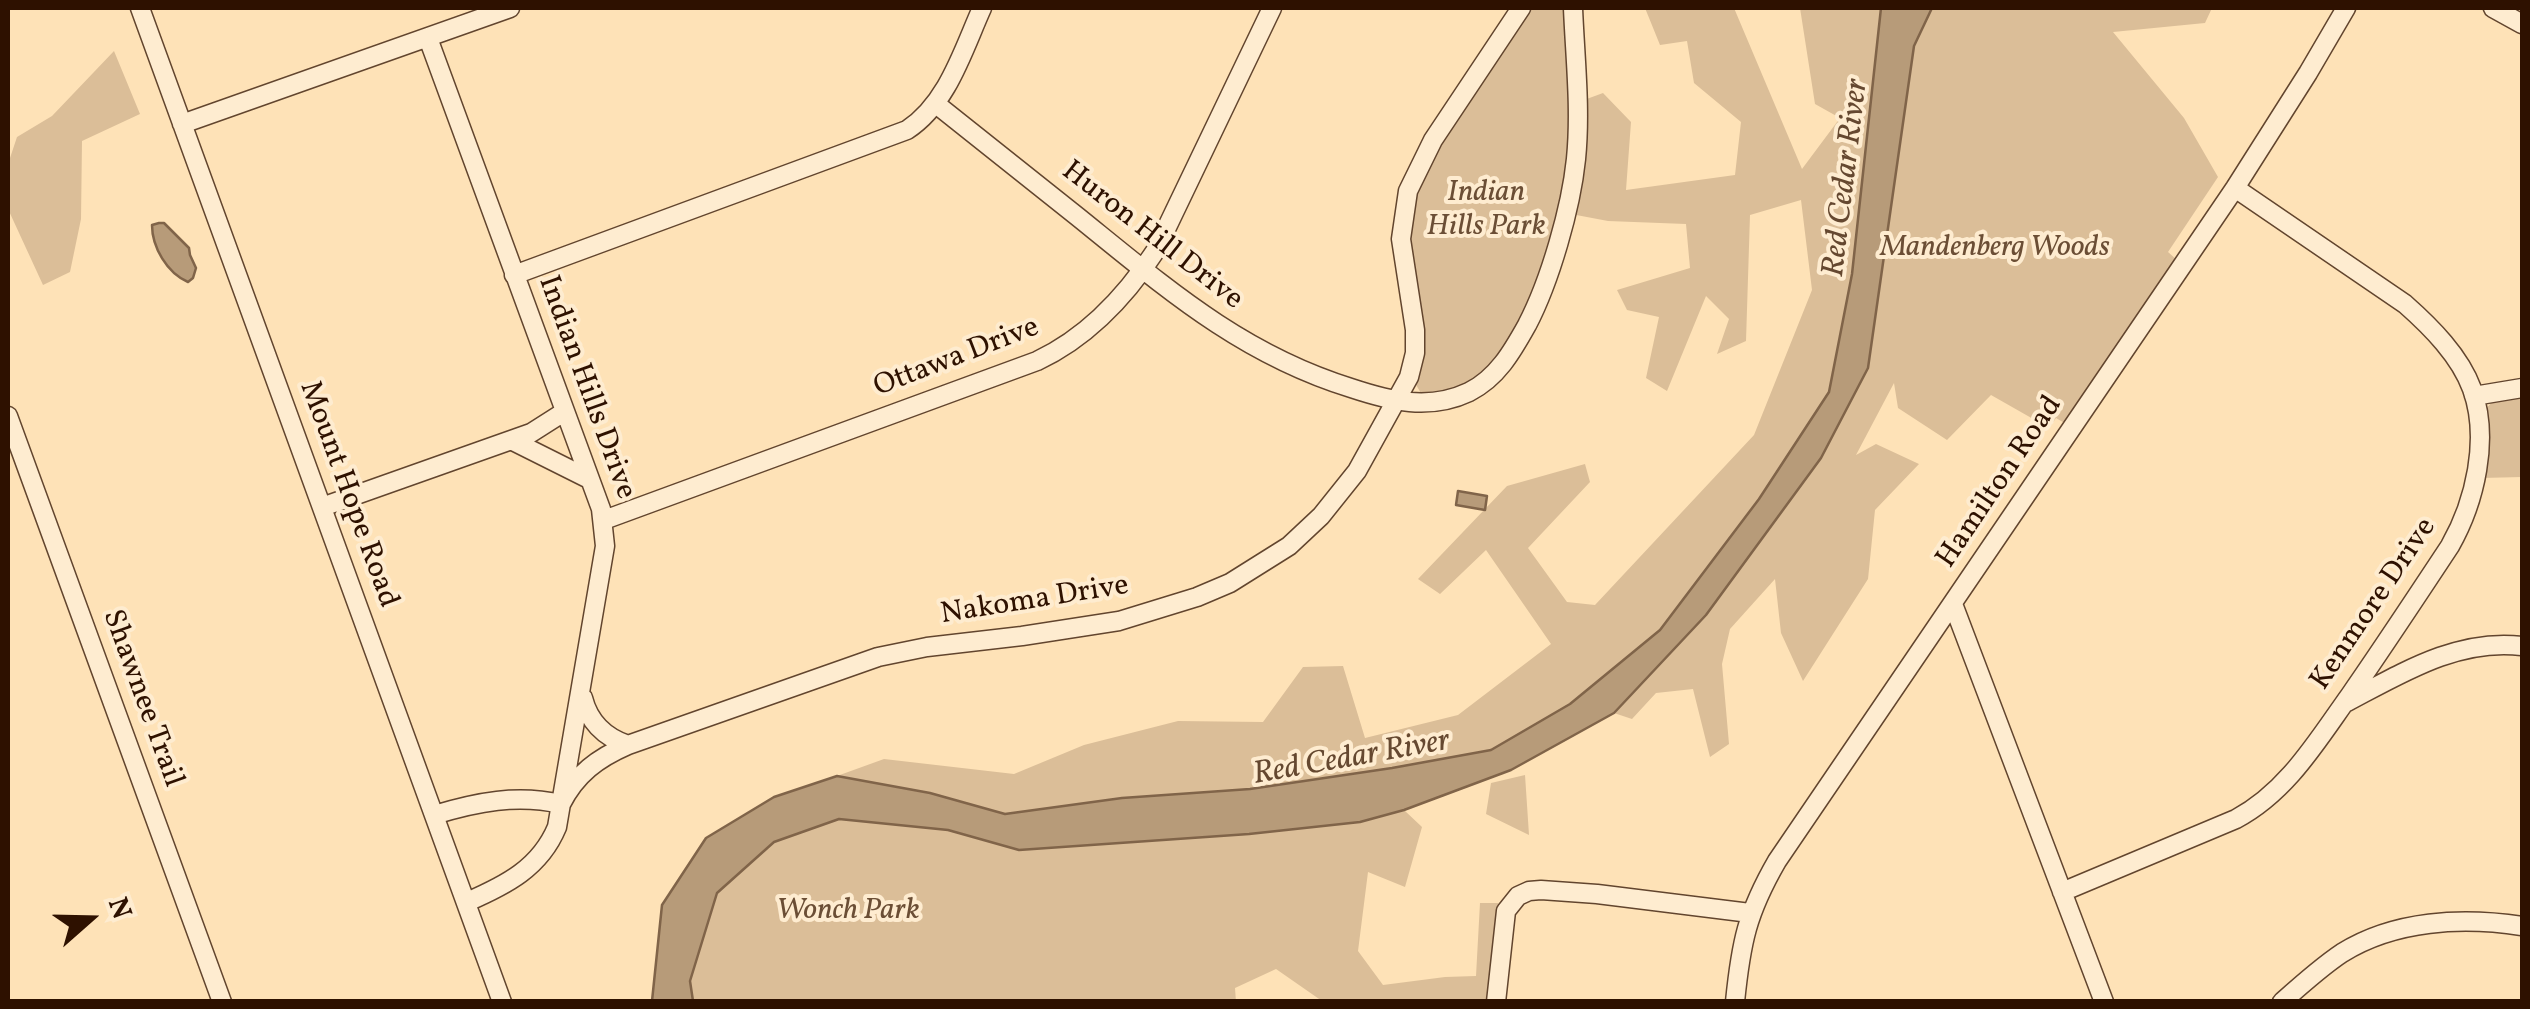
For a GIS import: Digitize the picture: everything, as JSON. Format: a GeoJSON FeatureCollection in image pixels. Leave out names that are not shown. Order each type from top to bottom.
{"type":"FeatureCollection","features":[{"type":"Feature","properties":{"kind":"street","name":"Mount Hope Road"},"geometry":{"type":"LineString","coordinates":[[140,8],[502,1002]]}},
{"type":"Feature","properties":{"kind":"street"},"geometry":{"type":"LineString","coordinates":[[182,124],[510,8]]}},
{"type":"Feature","properties":{"kind":"street"},"geometry":{"type":"LineString","coordinates":[[514,275],[908,130],[936,104],[982,8]]}},
{"type":"Feature","properties":{"kind":"street","name":"Ottawa Drive"},"geometry":{"type":"LineString","coordinates":[[604,520],[1037,362],[1068,344],[1097,320],[1143,270],[1272,8]]}},
{"type":"Feature","properties":{"kind":"street","name":"Nakoma Drive"},"geometry":{"type":"LineString","coordinates":[[561,804],[584,770],[628,745],[878,657],[1118,621],[1230,583],[1289,546],[1321,516],[1357,470],[1409,378],[1416,342],[1401,240],[1408,191],[1433,140],[1521,8]]}},
{"type":"Feature","properties":{"kind":"street","name":"Huron Hill Drive"},"geometry":{"type":"LineString","coordinates":[[936,104],[1200,314],[1263,352],[1341,385],[1396,401],[1414,404],[1444,400],[1481,385],[1506,360],[1533,313],[1554,254],[1573,176],[1577,116],[1572,8]]}},
{"type":"Feature","properties":{"kind":"street","name":"Hamilton Road"},"geometry":{"type":"LineString","coordinates":[[1735,1002],[1743,940],[1761,888],[2234,188],[2346,8]]}},
{"type":"Feature","properties":{"kind":"street"},"geometry":{"type":"LineString","coordinates":[[2493,8],[2522,24]]}},
{"type":"Feature","properties":{"kind":"street","name":"Indian Hills Drive"},"geometry":{"type":"LineString","coordinates":[[428,38],[604,520],[606,546],[553,836],[530,867],[508,884],[467,902]]}},
{"type":"Feature","properties":{"kind":"street","name":"Kenmore Drive"},"geometry":{"type":"LineString","coordinates":[[2062,892],[2236,819],[2260,804],[2293,773],[2450,546],[2467,511],[2476,479],[2478,432],[2474,396],[2450,352],[2426,323],[2406,304],[2234,188]]}},
{"type":"Feature","properties":{"kind":"street"},"geometry":{"type":"LineString","coordinates":[[2474,396],[2522,388]]}},
{"type":"Feature","properties":{"kind":"street"},"geometry":{"type":"LineString","coordinates":[[322,507],[511,440],[564,412]]}},
{"type":"Feature","properties":{"kind":"street","name":"Shawnee Trail"},"geometry":{"type":"LineString","coordinates":[[8,416],[222,1002]]}},
{"type":"Feature","properties":{"kind":"street"},"geometry":{"type":"LineString","coordinates":[[511,440],[589,479]]}},
{"type":"Feature","properties":{"kind":"street"},"geometry":{"type":"LineString","coordinates":[[1953,604],[2104,1002]]}},
{"type":"Feature","properties":{"kind":"street"},"geometry":{"type":"LineString","coordinates":[[2342,704],[2433,659],[2464,649],[2487,644],[2522,646]]}},
{"type":"Feature","properties":{"kind":"street"},"geometry":{"type":"LineString","coordinates":[[2376,657],[2384,674],[2402,674]]}},
{"type":"Feature","properties":{"kind":"street"},"geometry":{"type":"LineString","coordinates":[[582,693],[588,713],[600,730],[628,745]]}},
{"type":"Feature","properties":{"kind":"street"},"geometry":{"type":"LineString","coordinates":[[434,815],[508,798],[561,804]]}},
{"type":"Feature","properties":{"kind":"street"},"geometry":{"type":"LineString","coordinates":[[1496,1002],[1506,911],[1518,896],[1528,891],[1597,894],[1750,913]]}},
{"type":"Feature","properties":{"kind":"street"},"geometry":{"type":"LineString","coordinates":[[2282,1002],[2340,954],[2382,934],[2443,923],[2522,926]]}},
{"type":"Feature","properties":{"kind":"green space","name":"Indian Hills Park"},"geometry":{"type":"Polygon","coordinates":[[[1530,8],[1565,8],[1570,120],[1563,199],[1529,303],[1498,358],[1474,380],[1457,389],[1422,395],[1415,383],[1410,251],[1418,192],[1438,147],[1530,8]]]}},
{"type":"Feature","properties":{"kind":"green space"},"geometry":{"type":"Polygon","coordinates":[[[1645,8],[1734,8],[1802,169],[1840,118],[1815,104],[1800,8],[1881,8],[1852,274],[1829,392],[1759,499],[1660,630],[1570,704],[1491,750],[1392,768],[1250,789],[1122,798],[1004,814],[930,793],[837,776],[884,759],[1014,774],[1084,745],[1178,721],[1263,722],[1303,667],[1343,666],[1365,738],[1458,715],[1551,644],[1486,550],[1440,594],[1418,579],[1507,486],[1585,464],[1590,482],[1528,548],[1567,602],[1595,605],[1754,435],[1812,290],[1801,200],[1750,215],[1746,341],[1717,354],[1729,319],[1706,296],[1667,391],[1646,378],[1659,317],[1627,310],[1617,290],[1690,268],[1686,224],[1608,221],[1571,214],[1584,100],[1603,93],[1631,122],[1626,190],[1735,175],[1741,122],[1694,83],[1687,41],[1660,45],[1645,8]]]}},
{"type":"Feature","properties":{"kind":"green space","name":"Mandenberg Woods"},"geometry":{"type":"Polygon","coordinates":[[[1932,8],[2212,8],[2205,23],[2113,32],[2184,118],[2218,177],[2168,252],[2178,261],[2068,425],[2056,418],[2049,428],[1991,395],[1947,440],[1898,408],[1894,383],[1856,455],[1876,444],[1919,464],[1875,510],[1868,579],[1803,681],[1781,633],[1775,579],[1730,629],[1722,664],[1729,744],[1710,757],[1693,689],[1656,693],[1632,719],[1614,713],[1706,615],[1821,458],[1868,368],[1914,46],[1932,8]]]}},
{"type":"Feature","properties":{"kind":"green space"},"geometry":{"type":"Polygon","coordinates":[[[114,51],[140,114],[82,141],[81,219],[70,272],[43,285],[8,209],[8,164],[17,137],[52,116],[114,51]]]}},
{"type":"Feature","properties":{"kind":"green space"},"geometry":{"type":"Polygon","coordinates":[[[2522,394],[2522,477],[2481,478],[2484,411],[2492,402],[2522,394]]]}},
{"type":"Feature","properties":{"kind":"green space"},"geometry":{"type":"Polygon","coordinates":[[[1525,775],[1529,835],[1486,814],[1491,783],[1525,775]]]}},
{"type":"Feature","properties":{"kind":"green space","name":"Wonch Park"},"geometry":{"type":"Polygon","coordinates":[[[1404,810],[1422,827],[1405,887],[1368,872],[1358,951],[1383,985],[1476,976],[1480,903],[1498,903],[1487,1001],[1322,1001],[1276,969],[1235,988],[1236,1002],[693,1002],[690,981],[717,893],[774,842],[839,819],[948,830],[1019,850],[1249,834],[1360,822],[1404,810]]]}},
{"type":"Feature","properties":{"kind":"shaded area","name":"Red Cedar River"},"geometry":{"type":"Polygon","coordinates":[[[1881,8],[1932,8],[1914,46],[1868,368],[1821,458],[1706,615],[1614,713],[1511,770],[1360,822],[1019,850],[948,830],[839,819],[774,842],[717,893],[690,981],[693,1001],[652,1001],[662,905],[706,838],[774,797],[837,776],[930,793],[1005,814],[1122,798],[1250,789],[1491,750],[1570,704],[1660,630],[1759,499],[1829,392],[1852,274],[1881,8]]]}},
{"type":"Feature","properties":{"kind":"shaded area"},"geometry":{"type":"Polygon","coordinates":[[[164,223],[189,248],[196,268],[188,282],[167,266],[158,250],[152,225],[164,223]]]}},
{"type":"Feature","properties":{"kind":"shaded area"},"geometry":{"type":"Polygon","coordinates":[[[1458,491],[1487,496],[1485,510],[1456,505],[1458,491]]]}}]}
